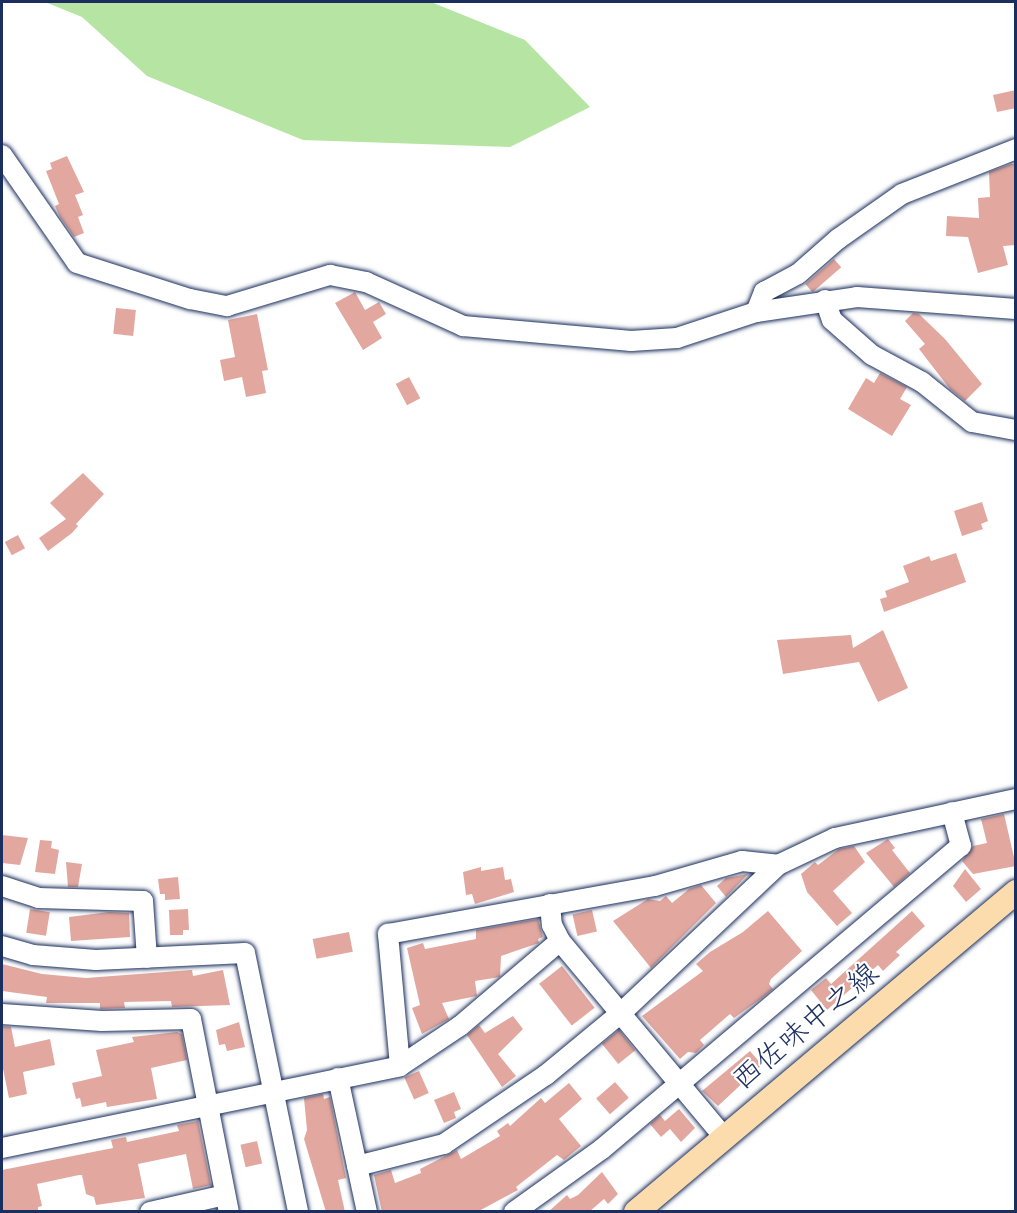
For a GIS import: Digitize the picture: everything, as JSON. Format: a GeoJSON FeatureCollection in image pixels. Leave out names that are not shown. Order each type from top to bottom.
{"type":"FeatureCollection","features":[{"type":"Feature","properties":{"kind":"main road","name":"西佐味中之線"},"geometry":{"type":"LineString","coordinates":[[636,1212],[723,1136],[1016,892]]}},
{"type":"Feature","properties":{"kind":"street"},"geometry":{"type":"LineString","coordinates":[[756,312],[764,292],[798,274],[838,239],[902,194],[1016,149]]}},
{"type":"Feature","properties":{"kind":"street"},"geometry":{"type":"LineString","coordinates":[[3,162],[77,263],[190,299],[227,306],[330,274],[366,282],[463,326],[631,341],[677,338],[756,312],[856,297],[1016,309]]}},
{"type":"Feature","properties":{"kind":"street"},"geometry":{"type":"LineString","coordinates":[[825,300],[832,320],[872,354],[922,382],[972,422],[1016,430]]}},
{"type":"Feature","properties":{"kind":"street"},"geometry":{"type":"LineString","coordinates":[[357,1166],[444,1144],[546,1075],[621,1013],[778,865],[835,838],[1016,799]]}},
{"type":"Feature","properties":{"kind":"street"},"geometry":{"type":"LineString","coordinates":[[514,1212],[602,1149],[961,846],[952,812]]}},
{"type":"Feature","properties":{"kind":"street"},"geometry":{"type":"LineString","coordinates":[[400,1066],[388,934],[655,886],[742,861],[778,865]]}},
{"type":"Feature","properties":{"kind":"street"},"geometry":{"type":"LineString","coordinates":[[2,886],[38,898],[142,901],[147,958]]}},
{"type":"Feature","properties":{"kind":"street"},"geometry":{"type":"LineString","coordinates":[[550,904],[552,925],[560,941],[723,1136]]}},
{"type":"Feature","properties":{"kind":"street"},"geometry":{"type":"LineString","coordinates":[[2,1148],[208,1107],[272,1090],[400,1066],[460,1026],[560,941]]}},
{"type":"Feature","properties":{"kind":"street"},"geometry":{"type":"LineString","coordinates":[[2,946],[33,955],[96,960],[245,953],[298,1212]]}},
{"type":"Feature","properties":{"kind":"street"},"geometry":{"type":"LineString","coordinates":[[2,1014],[102,1021],[191,1019],[227,1203],[150,1212]]}},
{"type":"Feature","properties":{"kind":"street"},"geometry":{"type":"LineString","coordinates":[[338,1078],[367,1212]]}},
{"type":"Feature","properties":{"kind":"green space"},"geometry":{"type":"Polygon","coordinates":[[[45,2],[431,2],[525,40],[590,107],[510,147],[303,140],[147,76],[82,17],[45,2]]]}},
{"type":"Feature","properties":{"kind":"building"},"geometry":{"type":"Polygon","coordinates":[[[1016,90],[1016,108],[997,112],[993,95],[1016,90]]]}},
{"type":"Feature","properties":{"kind":"building"},"geometry":{"type":"Polygon","coordinates":[[[67,156],[84,192],[75,195],[83,215],[78,217],[84,233],[74,237],[55,206],[59,204],[46,171],[52,169],[50,163],[67,156]]]}},
{"type":"Feature","properties":{"kind":"building"},"geometry":{"type":"Polygon","coordinates":[[[1016,164],[1016,245],[1003,246],[1008,265],[978,273],[968,237],[946,236],[947,216],[979,218],[978,198],[990,197],[989,172],[1016,164]]]}},
{"type":"Feature","properties":{"kind":"building"},"geometry":{"type":"Polygon","coordinates":[[[834,259],[841,267],[813,292],[805,284],[834,259]]]}},
{"type":"Feature","properties":{"kind":"building"},"geometry":{"type":"Polygon","coordinates":[[[355,292],[365,310],[379,302],[386,314],[373,322],[382,338],[363,350],[335,303],[355,292]]]}},
{"type":"Feature","properties":{"kind":"building"},"geometry":{"type":"Polygon","coordinates":[[[116,308],[136,310],[133,336],[113,334],[116,308]]]}},
{"type":"Feature","properties":{"kind":"building"},"geometry":{"type":"Polygon","coordinates":[[[913,313],[919,314],[945,339],[982,384],[965,401],[950,389],[919,349],[925,344],[905,321],[913,313]]]}},
{"type":"Feature","properties":{"kind":"building"},"geometry":{"type":"Polygon","coordinates":[[[257,314],[268,370],[262,371],[266,393],[246,397],[242,377],[224,381],[220,360],[235,357],[228,320],[257,314]]]}},
{"type":"Feature","properties":{"kind":"building"},"geometry":{"type":"Polygon","coordinates":[[[880,373],[907,387],[900,399],[911,405],[892,436],[848,409],[866,378],[874,383],[880,373]]]}},
{"type":"Feature","properties":{"kind":"building"},"geometry":{"type":"Polygon","coordinates":[[[409,377],[420,398],[407,405],[396,384],[409,377]]]}},
{"type":"Feature","properties":{"kind":"building"},"geometry":{"type":"Polygon","coordinates":[[[83,473],[104,494],[76,524],[78,526],[72,533],[48,551],[39,538],[66,519],[50,503],[83,473]]]}},
{"type":"Feature","properties":{"kind":"building"},"geometry":{"type":"Polygon","coordinates":[[[982,502],[988,521],[981,524],[983,529],[962,536],[954,511],[982,502]]]}},
{"type":"Feature","properties":{"kind":"building"},"geometry":{"type":"Polygon","coordinates":[[[18,535],[25,548],[12,555],[5,542],[18,535]]]}},
{"type":"Feature","properties":{"kind":"building"},"geometry":{"type":"Polygon","coordinates":[[[956,553],[966,582],[884,612],[880,599],[887,597],[885,591],[909,582],[903,566],[929,556],[931,561],[956,553]]]}},
{"type":"Feature","properties":{"kind":"building"},"geometry":{"type":"Polygon","coordinates":[[[883,630],[908,688],[878,702],[859,662],[783,674],[777,640],[851,635],[853,648],[883,630]]]}},
{"type":"Feature","properties":{"kind":"building"},"geometry":{"type":"Polygon","coordinates":[[[1004,814],[1016,866],[973,874],[962,861],[973,846],[987,843],[981,819],[1004,814]]]}},
{"type":"Feature","properties":{"kind":"building"},"geometry":{"type":"Polygon","coordinates":[[[2,835],[28,838],[20,865],[2,863],[2,835]]]}},
{"type":"Feature","properties":{"kind":"building"},"geometry":{"type":"Polygon","coordinates":[[[888,839],[895,848],[892,850],[910,873],[894,887],[866,853],[888,839]]]}},
{"type":"Feature","properties":{"kind":"building"},"geometry":{"type":"Polygon","coordinates":[[[40,840],[52,841],[51,848],[59,850],[55,874],[35,872],[40,840]]]}},
{"type":"Feature","properties":{"kind":"building"},"geometry":{"type":"Polygon","coordinates":[[[854,846],[865,862],[833,891],[852,913],[837,926],[807,892],[801,874],[815,862],[818,865],[839,849],[854,846]]]}},
{"type":"Feature","properties":{"kind":"building"},"geometry":{"type":"Polygon","coordinates":[[[66,862],[82,864],[78,887],[68,887],[66,862]]]}},
{"type":"Feature","properties":{"kind":"building"},"geometry":{"type":"Polygon","coordinates":[[[481,867],[481,871],[503,867],[505,880],[511,879],[514,892],[475,904],[472,894],[466,895],[463,872],[481,867]]]}},
{"type":"Feature","properties":{"kind":"building"},"geometry":{"type":"Polygon","coordinates":[[[965,869],[981,889],[966,902],[953,886],[965,869]]]}},
{"type":"Feature","properties":{"kind":"building"},"geometry":{"type":"Polygon","coordinates":[[[748,874],[726,897],[717,886],[726,878],[748,874]]]}},
{"type":"Feature","properties":{"kind":"building"},"geometry":{"type":"Polygon","coordinates":[[[178,877],[180,899],[165,900],[165,894],[160,894],[158,879],[178,877]]]}},
{"type":"Feature","properties":{"kind":"building"},"geometry":{"type":"Polygon","coordinates":[[[701,885],[716,903],[651,968],[613,921],[648,899],[660,901],[666,896],[672,903],[689,889],[701,885]]]}},
{"type":"Feature","properties":{"kind":"building"},"geometry":{"type":"Polygon","coordinates":[[[30,909],[50,912],[46,936],[26,933],[30,909]]]}},
{"type":"Feature","properties":{"kind":"building"},"geometry":{"type":"Polygon","coordinates":[[[188,909],[189,930],[183,930],[183,935],[170,935],[169,910],[188,909]]]}},
{"type":"Feature","properties":{"kind":"building"},"geometry":{"type":"Polygon","coordinates":[[[592,910],[597,931],[577,936],[573,914],[592,910]]]}},
{"type":"Feature","properties":{"kind":"building"},"geometry":{"type":"Polygon","coordinates":[[[768,911],[802,951],[771,979],[769,984],[773,989],[734,1018],[730,1014],[700,1040],[704,1045],[696,1053],[688,1052],[680,1059],[642,1016],[703,971],[696,964],[710,952],[743,932],[768,911]]]}},
{"type":"Feature","properties":{"kind":"building"},"geometry":{"type":"Polygon","coordinates":[[[912,911],[925,926],[896,952],[900,955],[883,971],[878,965],[827,1010],[811,990],[826,978],[831,984],[912,911]]]}},
{"type":"Feature","properties":{"kind":"building"},"geometry":{"type":"Polygon","coordinates":[[[109,912],[129,913],[130,937],[71,941],[69,917],[109,912]]]}},
{"type":"Feature","properties":{"kind":"building"},"geometry":{"type":"Polygon","coordinates":[[[538,919],[543,937],[538,939],[539,943],[501,956],[500,977],[475,981],[477,996],[442,1003],[449,1019],[422,1034],[412,1008],[420,1005],[407,948],[423,943],[425,949],[476,939],[476,930],[538,919]]]}},
{"type":"Feature","properties":{"kind":"building"},"geometry":{"type":"Polygon","coordinates":[[[349,932],[353,952],[316,959],[313,939],[349,932]]]}},
{"type":"Feature","properties":{"kind":"building"},"geometry":{"type":"Polygon","coordinates":[[[2,964],[42,974],[86,978],[192,970],[193,976],[223,970],[230,1005],[172,1007],[171,1001],[124,1002],[125,1008],[100,1009],[100,1003],[46,1003],[47,997],[2,991],[2,964]]]}},
{"type":"Feature","properties":{"kind":"building"},"geometry":{"type":"Polygon","coordinates":[[[562,966],[595,1008],[572,1026],[539,984],[562,966]]]}},
{"type":"Feature","properties":{"kind":"building"},"geometry":{"type":"Polygon","coordinates":[[[513,1016],[523,1029],[498,1054],[516,1076],[502,1087],[467,1035],[479,1025],[485,1033],[513,1016]]]}},
{"type":"Feature","properties":{"kind":"building"},"geometry":{"type":"Polygon","coordinates":[[[239,1022],[245,1047],[227,1051],[225,1044],[219,1045],[216,1030],[239,1022]]]}},
{"type":"Feature","properties":{"kind":"building"},"geometry":{"type":"Polygon","coordinates":[[[2,1026],[11,1027],[15,1047],[50,1039],[55,1065],[23,1072],[27,1094],[9,1098],[2,1064],[2,1026]]]}},
{"type":"Feature","properties":{"kind":"building"},"geometry":{"type":"Polygon","coordinates":[[[619,1030],[635,1050],[618,1064],[602,1044],[619,1030]]]}},
{"type":"Feature","properties":{"kind":"building"},"geometry":{"type":"Polygon","coordinates":[[[177,1032],[182,1034],[187,1060],[151,1068],[157,1099],[107,1107],[106,1102],[82,1107],[80,1098],[76,1099],[72,1083],[102,1076],[96,1050],[134,1042],[132,1037],[177,1032]]]}},
{"type":"Feature","properties":{"kind":"building"},"geometry":{"type":"Polygon","coordinates":[[[750,1051],[762,1065],[718,1106],[702,1091],[750,1051]]]}},
{"type":"Feature","properties":{"kind":"building"},"geometry":{"type":"Polygon","coordinates":[[[419,1071],[429,1093],[414,1099],[404,1078],[419,1071]]]}},
{"type":"Feature","properties":{"kind":"building"},"geometry":{"type":"Polygon","coordinates":[[[615,1082],[629,1098],[610,1114],[596,1098],[615,1082]]]}},
{"type":"Feature","properties":{"kind":"building"},"geometry":{"type":"Polygon","coordinates":[[[569,1083],[582,1099],[559,1119],[581,1146],[564,1160],[557,1155],[516,1187],[518,1190],[477,1212],[382,1212],[374,1175],[391,1170],[395,1183],[421,1173],[420,1169],[457,1150],[461,1159],[500,1136],[497,1131],[508,1123],[510,1126],[541,1098],[545,1103],[569,1083]]]}},
{"type":"Feature","properties":{"kind":"building"},"geometry":{"type":"Polygon","coordinates":[[[454,1092],[461,1109],[454,1112],[456,1118],[444,1123],[434,1100],[454,1092]]]}},
{"type":"Feature","properties":{"kind":"building"},"geometry":{"type":"Polygon","coordinates":[[[323,1094],[324,1099],[330,1097],[346,1178],[338,1180],[345,1212],[326,1212],[304,1139],[307,1130],[304,1098],[323,1094]]]}},
{"type":"Feature","properties":{"kind":"building"},"geometry":{"type":"Polygon","coordinates":[[[679,1109],[695,1128],[681,1142],[670,1129],[661,1137],[650,1124],[660,1115],[665,1121],[679,1109]]]}},
{"type":"Feature","properties":{"kind":"building"},"geometry":{"type":"Polygon","coordinates":[[[198,1121],[211,1185],[193,1189],[186,1154],[138,1164],[145,1198],[96,1205],[94,1197],[86,1194],[82,1175],[79,1175],[37,1184],[42,1206],[38,1207],[38,1212],[2,1212],[2,1170],[113,1148],[111,1140],[126,1137],[127,1142],[179,1131],[177,1125],[198,1121]]]}},
{"type":"Feature","properties":{"kind":"building"},"geometry":{"type":"Polygon","coordinates":[[[257,1141],[262,1163],[246,1167],[240,1145],[257,1141]]]}},
{"type":"Feature","properties":{"kind":"building"},"geometry":{"type":"Polygon","coordinates":[[[602,1172],[618,1194],[608,1204],[604,1199],[589,1212],[548,1212],[567,1195],[570,1199],[578,1195],[602,1172]]]}}]}
